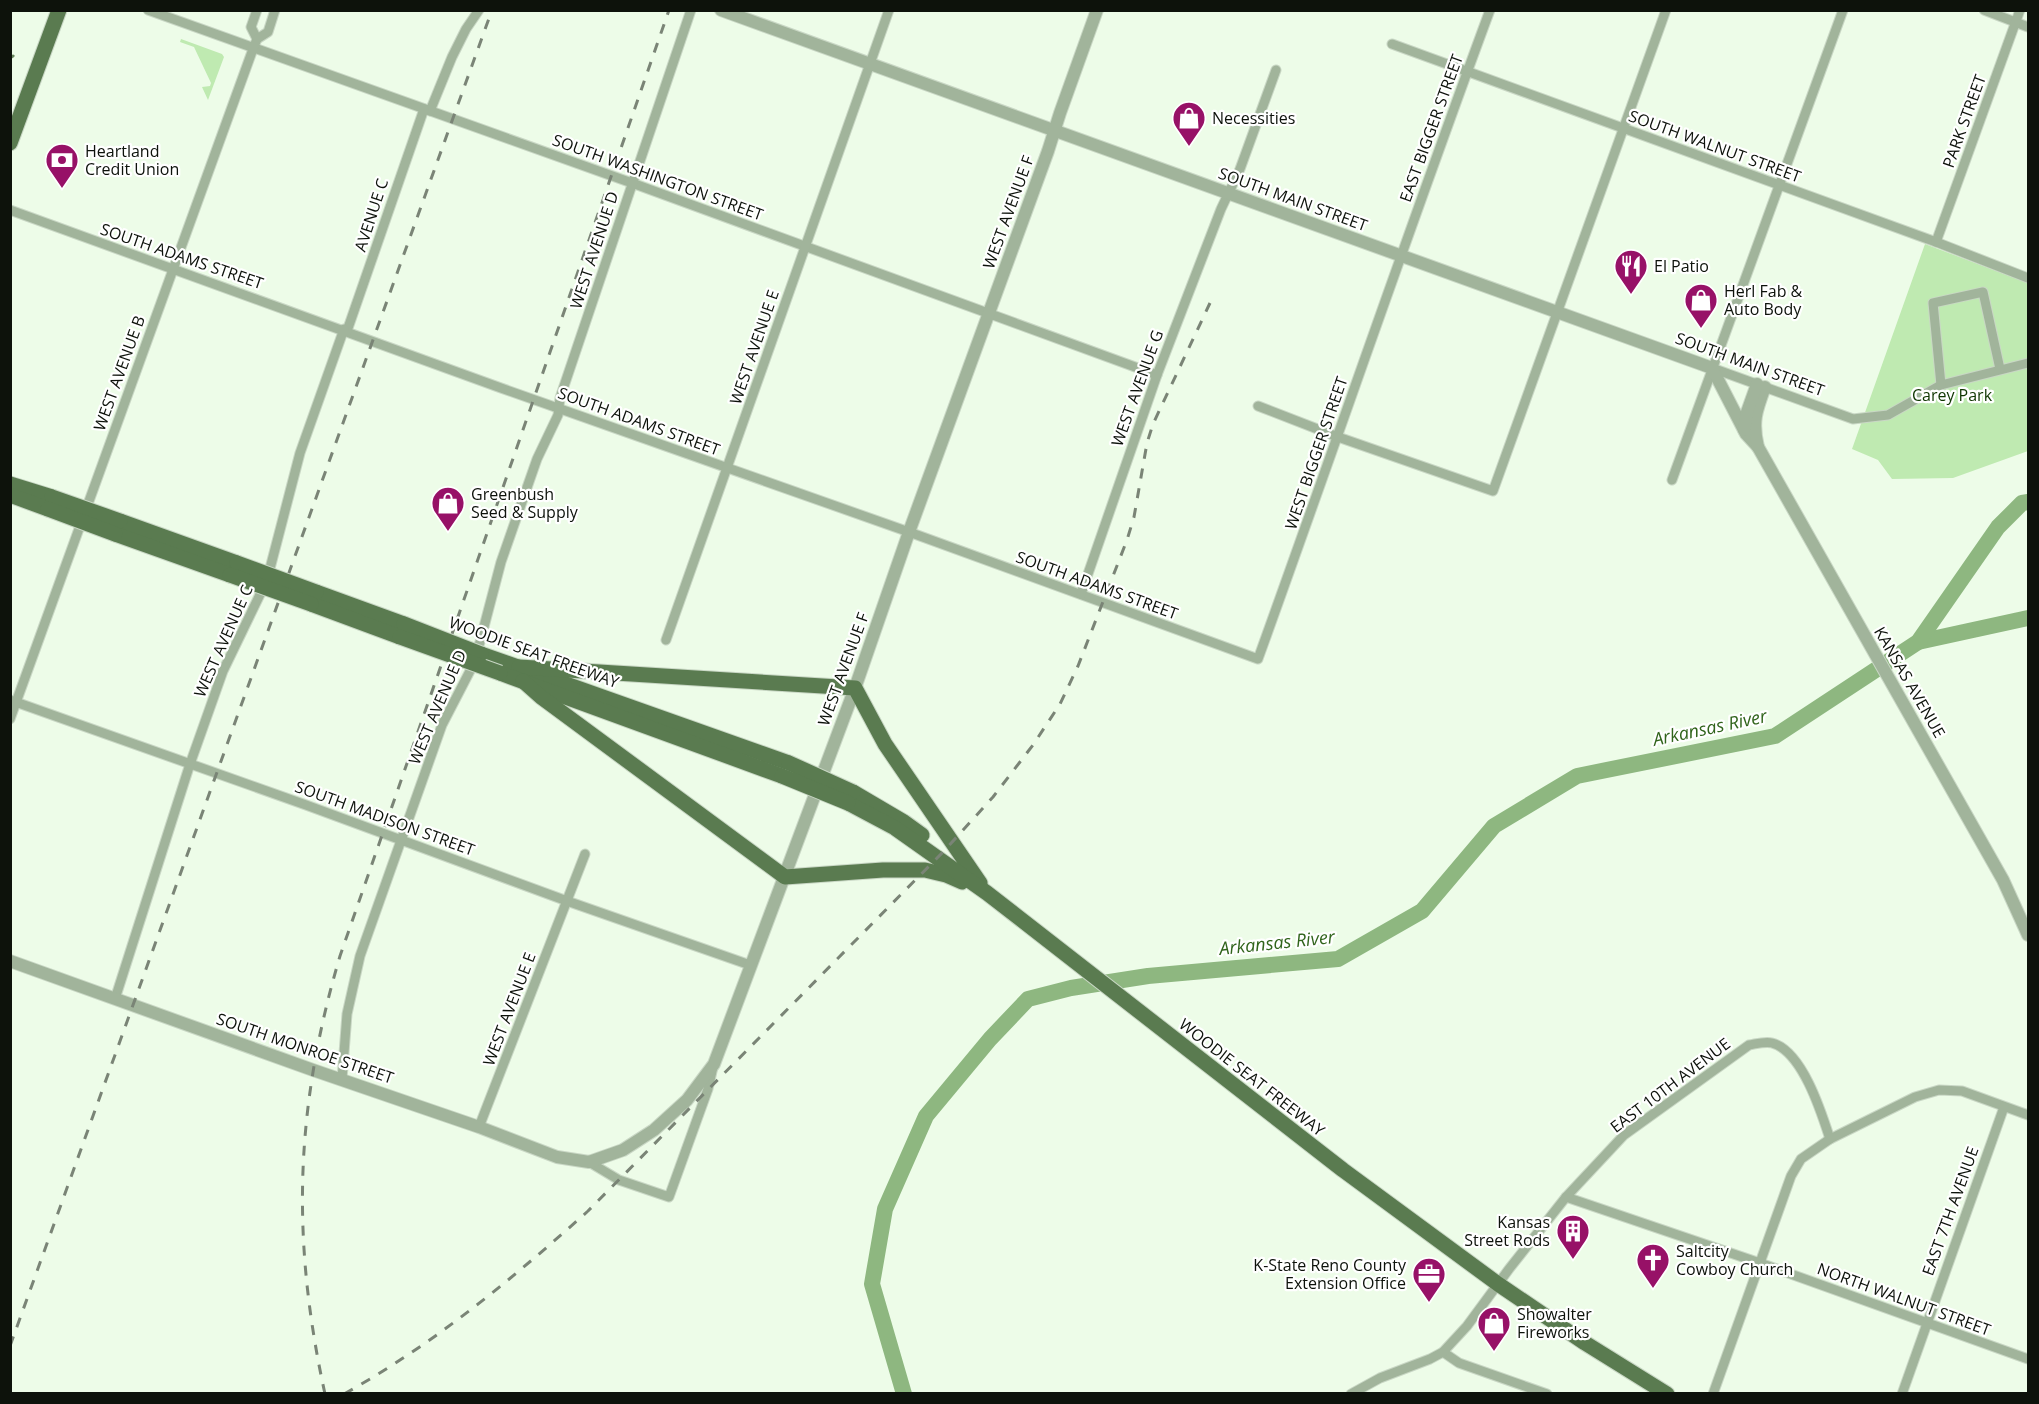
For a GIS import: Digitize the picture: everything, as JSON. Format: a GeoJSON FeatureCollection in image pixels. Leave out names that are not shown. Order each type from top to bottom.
{"type":"FeatureCollection","features":[{"type":"Feature","properties":{"kind":"main road"},"geometry":{"type":"LineString","coordinates":[[10,143],[59,10]]}},
{"type":"Feature","properties":{"kind":"main road"},"geometry":{"type":"LineString","coordinates":[[10,474],[47,502]]}},
{"type":"Feature","properties":{"kind":"main road"},"geometry":{"type":"LineString","coordinates":[[10,484],[47,502]]}},
{"type":"Feature","properties":{"kind":"main road"},"geometry":{"type":"LineString","coordinates":[[10,495],[47,502]]}},
{"type":"Feature","properties":{"kind":"main road"},"geometry":{"type":"LineString","coordinates":[[10,504],[47,502]]}},
{"type":"Feature","properties":{"kind":"main road","name":"WOODIE SEAT FREEWAY"},"geometry":{"type":"LineString","coordinates":[[47,502],[785,770],[904,822],[944,851],[987,893],[1343,1170],[1498,1284],[1585,1343],[1667,1394]]}},
{"type":"Feature","properties":{"kind":"main road"},"geometry":{"type":"LineString","coordinates":[[521,674],[855,688],[885,744],[987,893]]}},
{"type":"Feature","properties":{"kind":"main road"},"geometry":{"type":"LineString","coordinates":[[521,674],[541,697],[785,878],[883,870],[925,870],[946,875],[987,893]]}},
{"type":"Feature","properties":{"kind":"street","name":"SOUTH WASHINGTON STREET"},"geometry":{"type":"LineString","coordinates":[[148,10],[632,183],[1157,375]]}},
{"type":"Feature","properties":{"kind":"street","name":"WEST AVENUE B"},"geometry":{"type":"LineString","coordinates":[[10,719],[13,701],[253,48],[256,39],[251,27],[257,10]]}},
{"type":"Feature","properties":{"kind":"street","name":"WEST AVENUE B"},"geometry":{"type":"LineString","coordinates":[[256,39],[268,32],[276,10]]}},
{"type":"Feature","properties":{"kind":"street","name":"AVENUE C"},"geometry":{"type":"LineString","coordinates":[[345,330],[427,110],[466,28],[478,10]]}},
{"type":"Feature","properties":{"kind":"street","name":"WEST AVENUE D"},"geometry":{"type":"LineString","coordinates":[[342,1079],[347,1014],[360,956],[442,725],[471,669],[501,562],[537,459],[558,415],[560,398],[691,10]]}},
{"type":"Feature","properties":{"kind":"street","name":"SOUTH MAIN STREET"},"geometry":{"type":"LineString","coordinates":[[721,10],[1853,419],[1888,415],[1941,385]]}},
{"type":"Feature","properties":{"kind":"street","name":"WEST AVENUE E"},"geometry":{"type":"LineString","coordinates":[[666,640],[889,10]]}},
{"type":"Feature","properties":{"kind":"street","name":"WEST AVENUE F"},"geometry":{"type":"LineString","coordinates":[[589,1162],[623,1150],[654,1130],[687,1100],[714,1064],[855,688],[1097,10]]}},
{"type":"Feature","properties":{"kind":"street","name":"EAST BIGGER STREET"},"geometry":{"type":"LineString","coordinates":[[1401,256],[1490,10]]}},
{"type":"Feature","properties":{"kind":"street"},"geometry":{"type":"LineString","coordinates":[[1258,406],[1338,437],[1493,491],[1666,10]]}},
{"type":"Feature","properties":{"kind":"street"},"geometry":{"type":"LineString","coordinates":[[1672,480],[1843,10]]}},
{"type":"Feature","properties":{"kind":"street"},"geometry":{"type":"LineString","coordinates":[[1984,10],[2028,27]]}},
{"type":"Feature","properties":{"kind":"street","name":"PARK STREET"},"geometry":{"type":"LineString","coordinates":[[1936,242],[2020,10]]}},
{"type":"Feature","properties":{"kind":"street","name":"SOUTH WALNUT STREET"},"geometry":{"type":"LineString","coordinates":[[1392,44],[1623,130],[1936,242],[2028,278]]}},
{"type":"Feature","properties":{"kind":"street","name":"WEST AVENUE G"},"geometry":{"type":"LineString","coordinates":[[1081,594],[1157,375],[1228,193],[1240,169],[1276,70]]}},
{"type":"Feature","properties":{"kind":"street","name":"SOUTH ADAMS STREET"},"geometry":{"type":"LineString","coordinates":[[10,210],[1258,659]]}},
{"type":"Feature","properties":{"kind":"street","name":"WEST BIGGER STREET"},"geometry":{"type":"LineString","coordinates":[[1258,659],[1401,256]]}},
{"type":"Feature","properties":{"kind":"street"},"geometry":{"type":"LineString","coordinates":[[2000,369],[1983,292],[1933,303],[1941,385],[2028,363]]}},
{"type":"Feature","properties":{"kind":"street","name":"WEST AVENUE C"},"geometry":{"type":"LineString","coordinates":[[114,999],[190,764],[223,671],[267,580],[300,453],[345,330]]}},
{"type":"Feature","properties":{"kind":"street"},"geometry":{"type":"LineString","coordinates":[[1712,368],[1744,430],[1758,447]]}},
{"type":"Feature","properties":{"kind":"street"},"geometry":{"type":"LineString","coordinates":[[1744,430],[1747,412],[1761,386]]}},
{"type":"Feature","properties":{"kind":"street"},"geometry":{"type":"LineString","coordinates":[[1758,447],[1754,419],[1761,386]]}},
{"type":"Feature","properties":{"kind":"street","name":"KANSAS AVENUE"},"geometry":{"type":"LineString","coordinates":[[1758,447],[1981,841],[2013,899],[2028,935]]}},
{"type":"Feature","properties":{"kind":"street","name":"SOUTH MADISON STREET"},"geometry":{"type":"LineString","coordinates":[[13,701],[750,965]]}},
{"type":"Feature","properties":{"kind":"street","name":"WEST AVENUE E"},"geometry":{"type":"LineString","coordinates":[[479,1127],[585,854]]}},
{"type":"Feature","properties":{"kind":"street","name":"SOUTH MONROE STREET"},"geometry":{"type":"LineString","coordinates":[[10,961],[479,1127],[557,1157],[589,1162]]}},
{"type":"Feature","properties":{"kind":"street","name":"EAST 10TH AVENUE"},"geometry":{"type":"LineString","coordinates":[[1443,1352],[1467,1326],[1566,1197],[1624,1135],[1749,1045],[1770,1042],[1790,1052],[1817,1099],[1830,1139]]}},
{"type":"Feature","properties":{"kind":"street"},"geometry":{"type":"LineString","coordinates":[[589,1162],[619,1180],[669,1197],[708,1089],[714,1064]]}},
{"type":"Feature","properties":{"kind":"street"},"geometry":{"type":"LineString","coordinates":[[1713,1394],[1791,1176],[1801,1159],[1830,1139],[1915,1097],[1939,1090],[1962,1091],[2028,1115]]}},
{"type":"Feature","properties":{"kind":"street","name":"EAST 7TH AVENUE"},"geometry":{"type":"LineString","coordinates":[[1902,1394],[2004,1107]]}},
{"type":"Feature","properties":{"kind":"street","name":"NORTH WALNUT STREET"},"geometry":{"type":"LineString","coordinates":[[1566,1197],[1760,1263],[2028,1359]]}},
{"type":"Feature","properties":{"kind":"street"},"geometry":{"type":"LineString","coordinates":[[1351,1394],[1380,1378],[1443,1352],[1459,1364],[1547,1394]]}},
{"type":"Feature","properties":{"kind":"green space"},"geometry":{"type":"Polygon","coordinates":[[[181,39],[222,54],[224,57],[208,100],[202,87],[210,86],[211,83],[194,47],[180,42],[181,39]]]}},
{"type":"Feature","properties":{"kind":"green space","name":"Carey Park"},"geometry":{"type":"Polygon","coordinates":[[[1925,244],[2028,283],[2028,451],[1953,478],[1892,479],[1878,460],[1852,449],[1925,244]]]}},
{"type":"Feature","properties":{"kind":"waterway","name":"Arkansas River"},"geometry":{"type":"LineString","coordinates":[[904,1394],[872,1284],[885,1209],[926,1116],[990,1039],[1028,999],[1071,988],[1148,976],[1338,959],[1422,911],[1494,826],[1577,776],[1775,736],[1918,642],[1998,527],[2022,503],[2028,502]]}},
{"type":"Feature","properties":{"kind":"waterway"},"geometry":{"type":"LineString","coordinates":[[1918,642],[2028,618]]}},
{"type":"Feature","properties":{"kind":"railway"},"geometry":{"type":"LineString","coordinates":[[10,1346],[492,10]]}},
{"type":"Feature","properties":{"kind":"railway"},"geometry":{"type":"LineString","coordinates":[[325,1394],[314,1337],[303,1227],[303,1174],[307,1121],[314,1067],[325,1012],[340,956],[669,10]]}},
{"type":"Feature","properties":{"kind":"railway"},"geometry":{"type":"LineString","coordinates":[[344,1394],[441,1332],[588,1211],[944,851],[993,797],[1033,745],[1060,704],[1078,666],[1127,540],[1134,517],[1147,443],[1153,424],[1210,303]]}},
{"type":"Feature","properties":{"kind":"place","name":"Necessities"},"geometry":{"type":"Point","coordinates":[1189,147]}},
{"type":"Feature","properties":{"kind":"place","name":"Heartland Credit Union"},"geometry":{"type":"Point","coordinates":[62,189]}},
{"type":"Feature","properties":{"kind":"place","name":"El Patio"},"geometry":{"type":"Point","coordinates":[1631,295]}},
{"type":"Feature","properties":{"kind":"place","name":"Herl Fab & Auto Body"},"geometry":{"type":"Point","coordinates":[1701,329]}},
{"type":"Feature","properties":{"kind":"place","name":"Greenbush Seed & Supply"},"geometry":{"type":"Point","coordinates":[448,532]}},
{"type":"Feature","properties":{"kind":"place","name":"Kansas Street Rods"},"geometry":{"type":"Point","coordinates":[1573,1260]}},
{"type":"Feature","properties":{"kind":"place","name":"Saltcity Cowboy Church"},"geometry":{"type":"Point","coordinates":[1653,1289]}},
{"type":"Feature","properties":{"kind":"place","name":"K-State Reno County Extension Office"},"geometry":{"type":"Point","coordinates":[1429,1303]}},
{"type":"Feature","properties":{"kind":"place","name":"Showalter Fireworks"},"geometry":{"type":"Point","coordinates":[1494,1352]}}]}
